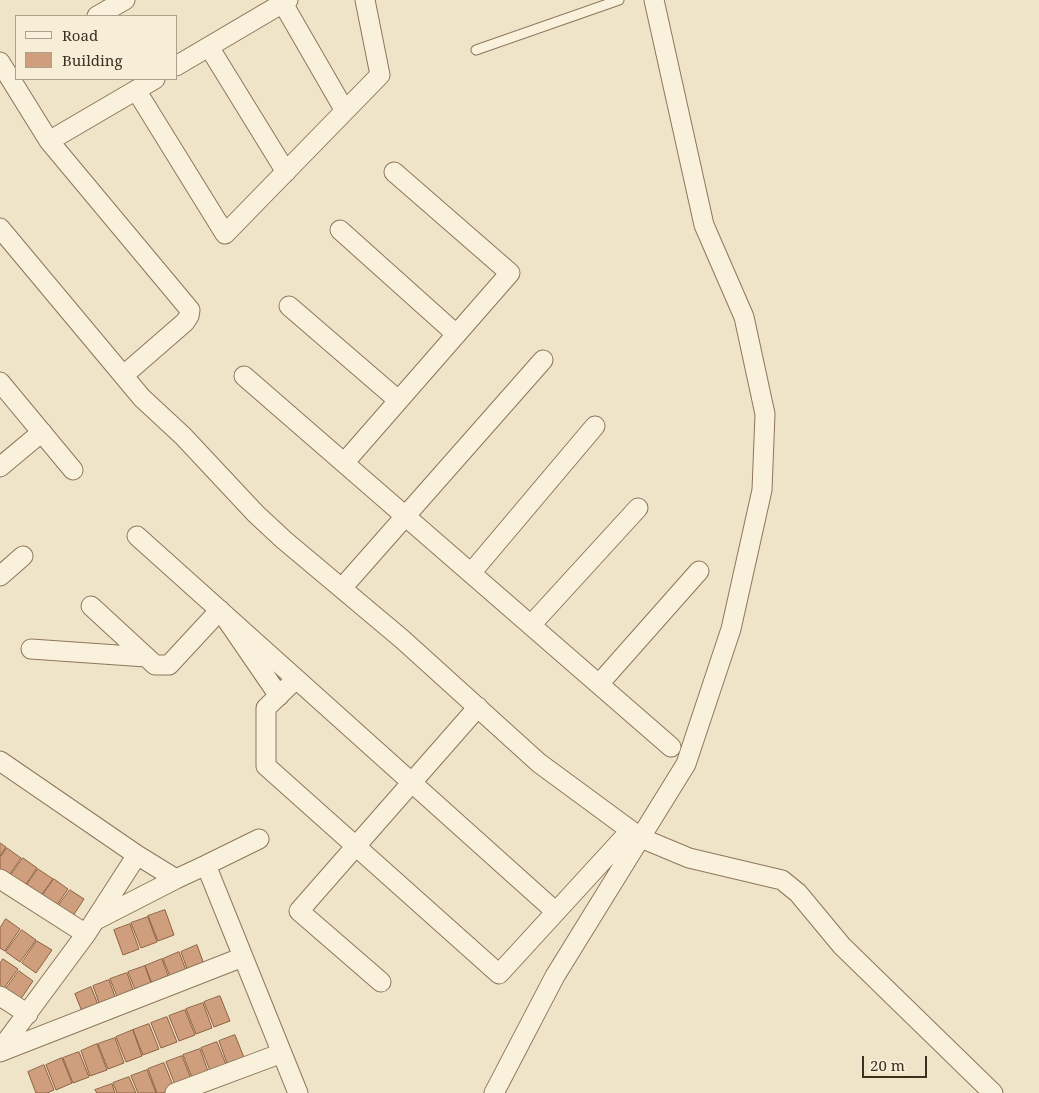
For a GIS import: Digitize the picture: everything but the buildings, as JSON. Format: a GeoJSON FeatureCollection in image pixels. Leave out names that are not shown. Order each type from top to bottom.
{"type":"FeatureCollection","features":[{"type":"Feature","properties":{"kind":"street"},"geometry":{"type":"LineString","coordinates":[[99,15],[125,0]]}},
{"type":"Feature","properties":{"kind":"street"},"geometry":{"type":"LineString","coordinates":[[136,90],[225,234],[380,75],[365,0]]}},
{"type":"Feature","properties":{"kind":"street"},"geometry":{"type":"LineString","coordinates":[[494,1093],[555,976],[635,834],[686,764],[731,628],[762,490],[765,414],[744,318],[704,225],[654,0]]}},
{"type":"Feature","properties":{"kind":"street"},"geometry":{"type":"LineString","coordinates":[[178,65],[284,1],[345,111]]}},
{"type":"Feature","properties":{"kind":"street"},"geometry":{"type":"LineString","coordinates":[[209,47],[286,172]]}},
{"type":"Feature","properties":{"kind":"street"},"geometry":{"type":"LineString","coordinates":[[7,65],[15,79]]}},
{"type":"Feature","properties":{"kind":"street"},"geometry":{"type":"LineString","coordinates":[[15,80],[49,141],[190,310],[185,322],[124,375]]}},
{"type":"Feature","properties":{"kind":"street"},"geometry":{"type":"LineString","coordinates":[[49,141],[153,80]]}},
{"type":"Feature","properties":{"kind":"street"},"geometry":{"type":"LineString","coordinates":[[344,463],[510,273],[394,172]]}},
{"type":"Feature","properties":{"kind":"street"},"geometry":{"type":"LineString","coordinates":[[0,228],[142,398],[183,436],[256,514],[284,540],[402,638],[539,763],[635,834],[689,858],[782,880],[798,893],[842,946],[993,1093]]}},
{"type":"Feature","properties":{"kind":"street"},"geometry":{"type":"LineString","coordinates":[[340,230],[456,334]]}},
{"type":"Feature","properties":{"kind":"street"},"geometry":{"type":"LineString","coordinates":[[289,306],[398,400]]}},
{"type":"Feature","properties":{"kind":"street"},"geometry":{"type":"LineString","coordinates":[[342,588],[543,360]]}},
{"type":"Feature","properties":{"kind":"street"},"geometry":{"type":"LineString","coordinates":[[244,376],[671,747]]}},
{"type":"Feature","properties":{"kind":"street"},"geometry":{"type":"LineString","coordinates":[[0,382],[73,470]]}},
{"type":"Feature","properties":{"kind":"street"},"geometry":{"type":"LineString","coordinates":[[471,573],[595,426]]}},
{"type":"Feature","properties":{"kind":"street"},"geometry":{"type":"LineString","coordinates":[[0,467],[42,432]]}},
{"type":"Feature","properties":{"kind":"street"},"geometry":{"type":"LineString","coordinates":[[531,625],[638,508]]}},
{"type":"Feature","properties":{"kind":"street"},"geometry":{"type":"LineString","coordinates":[[137,536],[556,912]]}},
{"type":"Feature","properties":{"kind":"street"},"geometry":{"type":"LineString","coordinates":[[0,576],[23,556]]}},
{"type":"Feature","properties":{"kind":"street"},"geometry":{"type":"LineString","coordinates":[[599,684],[698,571]]}},
{"type":"Feature","properties":{"kind":"street"},"geometry":{"type":"LineString","coordinates":[[92,606],[155,666],[169,665],[220,610]]}},
{"type":"Feature","properties":{"kind":"street"},"geometry":{"type":"LineString","coordinates":[[220,610],[279,696]]}},
{"type":"Feature","properties":{"kind":"street"},"geometry":{"type":"LineString","coordinates":[[31,649],[146,657]]}},
{"type":"Feature","properties":{"kind":"street"},"geometry":{"type":"LineString","coordinates":[[296,679],[266,708],[266,766],[500,974],[556,912],[635,834]]}},
{"type":"Feature","properties":{"kind":"street"},"geometry":{"type":"LineString","coordinates":[[381,982],[299,911],[478,707]]}},
{"type":"Feature","properties":{"kind":"street"},"geometry":{"type":"LineString","coordinates":[[0,761],[176,879]]}},
{"type":"Feature","properties":{"kind":"street"},"geometry":{"type":"LineString","coordinates":[[91,927],[176,879],[259,839]]}},
{"type":"Feature","properties":{"kind":"street"},"geometry":{"type":"LineString","coordinates":[[0,1051],[91,927],[138,855]]}},
{"type":"Feature","properties":{"kind":"street"},"geometry":{"type":"LineString","coordinates":[[206,866],[298,1093]]}},
{"type":"Feature","properties":{"kind":"street"},"geometry":{"type":"LineString","coordinates":[[0,879],[91,927]]}},
{"type":"Feature","properties":{"kind":"street"},"geometry":{"type":"LineString","coordinates":[[0,1051],[242,958]]}},
{"type":"Feature","properties":{"kind":"street"},"geometry":{"type":"LineString","coordinates":[[0,996],[28,1014]]}},
{"type":"Feature","properties":{"kind":"street"},"geometry":{"type":"LineString","coordinates":[[176,1093],[282,1053]]}},
{"type":"Feature","properties":{"kind":"lane"},"geometry":{"type":"LineString","coordinates":[[476,50],[619,0]]}}]}
